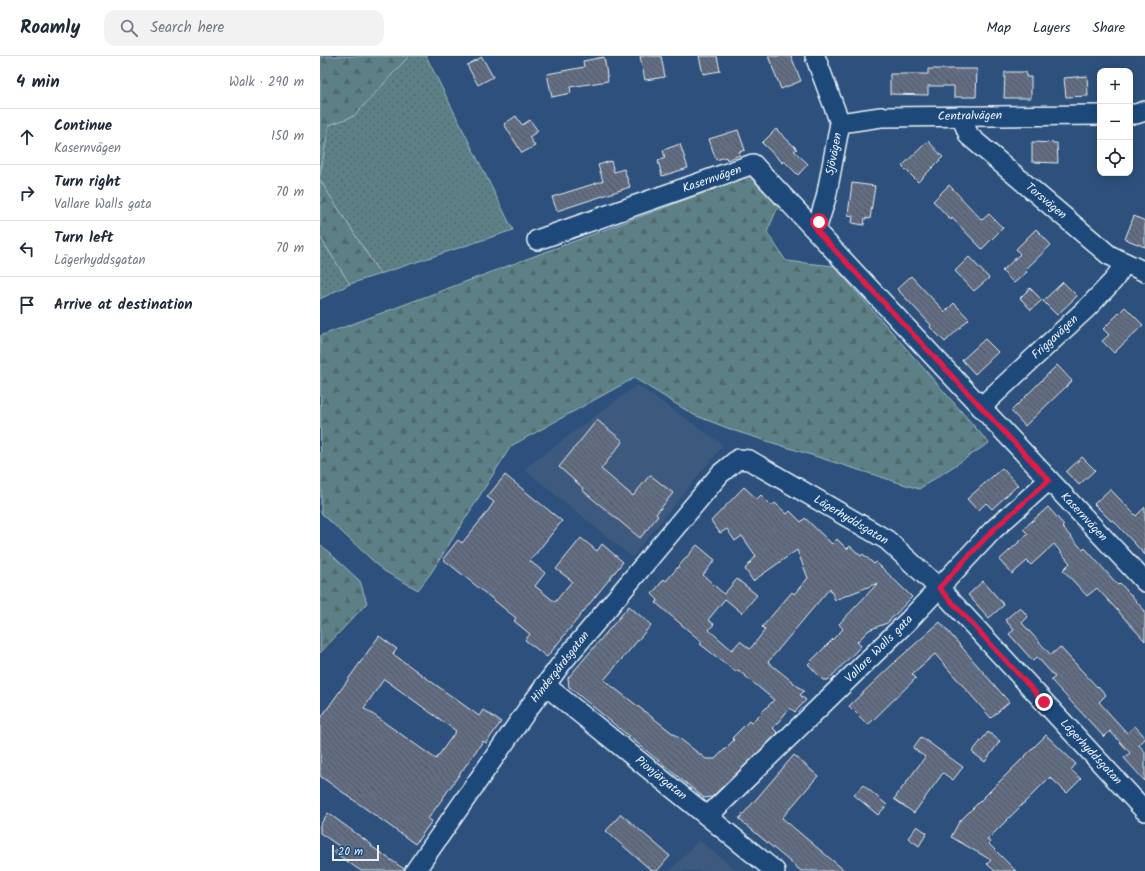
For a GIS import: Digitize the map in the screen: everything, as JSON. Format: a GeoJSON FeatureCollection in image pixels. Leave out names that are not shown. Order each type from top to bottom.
{"type":"FeatureCollection","features":[{"type":"Feature","properties":{"kind":"street","name":"Sjövägen"},"geometry":{"type":"LineString","coordinates":[[814,56],[840,123],[826,198],[816,230]]}},
{"type":"Feature","properties":{"kind":"street"},"geometry":{"type":"LineString","coordinates":[[1133,114],[1145,111]]}},
{"type":"Feature","properties":{"kind":"street","name":"Centralvägen"},"geometry":{"type":"LineString","coordinates":[[840,123],[880,117],[1097,115]]}},
{"type":"Feature","properties":{"kind":"street","name":"Torsvägen"},"geometry":{"type":"LineString","coordinates":[[961,116],[969,136],[1109,255],[1145,272]]}},
{"type":"Feature","properties":{"kind":"street","name":"Kasernvägen"},"geometry":{"type":"LineString","coordinates":[[537,240],[753,164],[1145,582]]}},
{"type":"Feature","properties":{"kind":"street","name":"Friggavägen"},"geometry":{"type":"LineString","coordinates":[[981,407],[1088,307],[1113,281],[1125,263]]}},
{"type":"Feature","properties":{"kind":"street","name":"Lägerhyddsgatan"},"geometry":{"type":"LineString","coordinates":[[720,474],[738,459],[749,460],[887,540],[939,588],[1145,811]]}},
{"type":"Feature","properties":{"kind":"street","name":"Hindergårdsgatan"},"geometry":{"type":"LineString","coordinates":[[415,871],[545,685],[720,474]]}},
{"type":"Feature","properties":{"kind":"street","name":"Vallare Walls gata"},"geometry":{"type":"LineString","coordinates":[[708,816],[892,636],[993,530],[1049,480]]}},
{"type":"Feature","properties":{"kind":"street","name":"Pionjärgatan"},"geometry":{"type":"LineString","coordinates":[[545,685],[775,871]]}},
{"type":"Feature","properties":{"kind":"shaded area"},"geometry":{"type":"Polygon","coordinates":[[[637,385],[723,445],[632,557],[524,469],[637,385]]]}},
{"type":"Feature","properties":{"kind":"shaded area"},"geometry":{"type":"Polygon","coordinates":[[[699,840],[737,871],[670,871],[699,840]]]}},
{"type":"Feature","properties":{"kind":"green space"},"geometry":{"type":"Polygon","coordinates":[[[320,56],[409,56],[354,116],[329,125],[320,175],[320,56]]]}},
{"type":"Feature","properties":{"kind":"green space"},"geometry":{"type":"Polygon","coordinates":[[[409,56],[426,56],[513,230],[380,274],[320,180],[320,175],[329,125],[354,116],[409,56]]]}},
{"type":"Feature","properties":{"kind":"green space"},"geometry":{"type":"Polygon","coordinates":[[[749,176],[778,207],[767,232],[786,261],[834,266],[989,443],[919,489],[735,431],[694,415],[634,378],[511,446],[431,573],[418,590],[384,571],[321,513],[320,336],[749,176]]]}},
{"type":"Feature","properties":{"kind":"green space"},"geometry":{"type":"Polygon","coordinates":[[[320,180],[380,274],[350,284],[320,237],[320,180]]]}},
{"type":"Feature","properties":{"kind":"green space"},"geometry":{"type":"Polygon","coordinates":[[[320,237],[350,284],[320,299],[320,237]]]}},
{"type":"Feature","properties":{"kind":"green space"},"geometry":{"type":"Polygon","coordinates":[[[320,544],[360,581],[367,603],[320,653],[320,544]]]}},
{"type":"Feature","properties":{"kind":"building"},"geometry":{"type":"Polygon","coordinates":[[[640,56],[661,56],[665,77],[645,80],[640,56]]]}},
{"type":"Feature","properties":{"kind":"building"},"geometry":{"type":"Polygon","coordinates":[[[699,56],[717,56],[720,71],[703,74],[699,56]]]}},
{"type":"Feature","properties":{"kind":"building"},"geometry":{"type":"Polygon","coordinates":[[[768,56],[791,56],[801,81],[781,89],[768,56]]]}},
{"type":"Feature","properties":{"kind":"building"},"geometry":{"type":"Polygon","coordinates":[[[482,57],[493,77],[478,85],[467,65],[482,57]]]}},
{"type":"Feature","properties":{"kind":"building"},"geometry":{"type":"Polygon","coordinates":[[[604,57],[608,81],[570,87],[571,93],[552,97],[547,74],[584,67],[583,61],[604,57]]]}},
{"type":"Feature","properties":{"kind":"building"},"geometry":{"type":"Polygon","coordinates":[[[928,69],[977,69],[976,97],[954,97],[954,86],[928,86],[928,95],[890,94],[890,74],[928,74],[928,69]]]}},
{"type":"Feature","properties":{"kind":"building"},"geometry":{"type":"Polygon","coordinates":[[[1005,72],[1026,72],[1026,77],[1031,77],[1031,98],[1004,98],[1005,72]]]}},
{"type":"Feature","properties":{"kind":"building"},"geometry":{"type":"Polygon","coordinates":[[[1087,76],[1088,96],[1066,97],[1064,78],[1087,76]]]}},
{"type":"Feature","properties":{"kind":"building"},"geometry":{"type":"Polygon","coordinates":[[[516,116],[522,125],[530,120],[538,131],[529,137],[535,146],[522,153],[504,124],[516,116]]]}},
{"type":"Feature","properties":{"kind":"building"},"geometry":{"type":"Polygon","coordinates":[[[776,129],[797,149],[794,151],[808,164],[798,175],[762,143],[776,129]]]}},
{"type":"Feature","properties":{"kind":"building"},"geometry":{"type":"Polygon","coordinates":[[[738,130],[745,150],[739,152],[740,155],[727,160],[726,157],[716,160],[709,139],[738,130]]]}},
{"type":"Feature","properties":{"kind":"building"},"geometry":{"type":"Polygon","coordinates":[[[928,141],[943,157],[918,182],[902,166],[928,141]]]}},
{"type":"Feature","properties":{"kind":"building"},"geometry":{"type":"Polygon","coordinates":[[[1032,142],[1057,143],[1058,163],[1032,162],[1032,142]]]}},
{"type":"Feature","properties":{"kind":"building"},"geometry":{"type":"Polygon","coordinates":[[[680,144],[688,168],[662,176],[658,161],[665,158],[663,150],[680,144]]]}},
{"type":"Feature","properties":{"kind":"building"},"geometry":{"type":"Polygon","coordinates":[[[611,161],[614,172],[624,169],[630,187],[557,211],[552,197],[603,181],[598,165],[611,161]]]}},
{"type":"Feature","properties":{"kind":"building"},"geometry":{"type":"Polygon","coordinates":[[[852,183],[875,186],[870,219],[865,218],[864,225],[852,223],[853,216],[848,215],[852,183]]]}},
{"type":"Feature","properties":{"kind":"building"},"geometry":{"type":"Polygon","coordinates":[[[949,185],[982,220],[989,214],[1003,228],[982,249],[933,201],[949,185]]]}},
{"type":"Feature","properties":{"kind":"building"},"geometry":{"type":"Polygon","coordinates":[[[1134,216],[1145,221],[1145,247],[1125,239],[1134,216]]]}},
{"type":"Feature","properties":{"kind":"building"},"geometry":{"type":"Polygon","coordinates":[[[1036,229],[1051,245],[1025,270],[1027,272],[1014,283],[1002,271],[1020,254],[1016,249],[1036,229]]]}},
{"type":"Feature","properties":{"kind":"building"},"geometry":{"type":"Polygon","coordinates":[[[969,257],[989,278],[974,291],[955,271],[969,257]]]}},
{"type":"Feature","properties":{"kind":"building"},"geometry":{"type":"Polygon","coordinates":[[[911,276],[945,312],[954,303],[969,319],[945,342],[897,289],[911,276]]]}},
{"type":"Feature","properties":{"kind":"building"},"geometry":{"type":"Polygon","coordinates":[[[1063,282],[1077,296],[1057,315],[1043,301],[1063,282]]]}},
{"type":"Feature","properties":{"kind":"building"},"geometry":{"type":"Polygon","coordinates":[[[1030,288],[1042,300],[1031,310],[1020,298],[1030,288]]]}},
{"type":"Feature","properties":{"kind":"building"},"geometry":{"type":"Polygon","coordinates":[[[1125,307],[1143,325],[1114,353],[1102,341],[1109,335],[1103,329],[1125,307]]]}},
{"type":"Feature","properties":{"kind":"building"},"geometry":{"type":"Polygon","coordinates":[[[985,339],[998,352],[975,374],[962,360],[985,339]]]}},
{"type":"Feature","properties":{"kind":"building"},"geometry":{"type":"Polygon","coordinates":[[[1057,365],[1072,381],[1025,426],[1011,411],[1057,365]]]}},
{"type":"Feature","properties":{"kind":"building"},"geometry":{"type":"Polygon","coordinates":[[[597,420],[623,441],[601,469],[633,496],[650,475],[673,493],[656,514],[658,516],[640,538],[582,490],[583,488],[559,467],[597,420]]]}},
{"type":"Feature","properties":{"kind":"building"},"geometry":{"type":"Polygon","coordinates":[[[1082,457],[1095,470],[1079,485],[1066,472],[1082,457]]]}},
{"type":"Feature","properties":{"kind":"building"},"geometry":{"type":"Polygon","coordinates":[[[1002,468],[1018,485],[992,509],[986,503],[978,511],[967,499],[1002,468]]]}},
{"type":"Feature","properties":{"kind":"building"},"geometry":{"type":"Polygon","coordinates":[[[505,475],[562,521],[530,561],[545,573],[535,586],[555,602],[572,581],[556,569],[581,538],[597,551],[602,544],[623,562],[547,657],[525,640],[530,634],[514,621],[516,618],[443,559],[458,540],[462,543],[485,515],[494,502],[487,497],[505,475]]]}},
{"type":"Feature","properties":{"kind":"building"},"geometry":{"type":"Polygon","coordinates":[[[744,487],[757,499],[761,495],[772,506],[775,503],[787,514],[790,511],[801,522],[805,518],[832,544],[837,539],[847,549],[850,546],[861,556],[863,554],[874,564],[876,562],[912,597],[887,623],[869,630],[857,642],[861,646],[828,680],[823,680],[808,664],[843,629],[839,624],[878,583],[835,600],[830,588],[768,662],[804,691],[800,695],[806,700],[795,712],[790,708],[773,728],[778,733],[712,797],[704,798],[569,687],[568,678],[629,606],[651,625],[604,680],[706,759],[715,759],[734,740],[732,738],[749,721],[751,723],[774,700],[738,670],[736,672],[700,644],[702,642],[656,603],[658,600],[652,594],[664,579],[666,581],[697,545],[715,560],[703,575],[724,594],[737,579],[757,595],[742,613],[725,599],[708,620],[714,624],[709,630],[732,650],[740,641],[750,649],[765,630],[762,627],[792,592],[794,594],[808,578],[797,550],[753,581],[745,569],[756,556],[742,536],[735,541],[727,529],[720,533],[711,521],[744,487]]]}},
{"type":"Feature","properties":{"kind":"building"},"geometry":{"type":"Polygon","coordinates":[[[1110,489],[1136,516],[1145,507],[1145,555],[1113,520],[1111,521],[1094,504],[1110,489]]]}},
{"type":"Feature","properties":{"kind":"building"},"geometry":{"type":"Polygon","coordinates":[[[1048,507],[1064,525],[1062,527],[1083,550],[1085,548],[1118,585],[1120,583],[1145,611],[1145,641],[1097,588],[1087,596],[1063,570],[1070,563],[1054,544],[1031,565],[1027,561],[1012,574],[999,560],[1028,534],[1023,529],[1048,507]]]}},
{"type":"Feature","properties":{"kind":"building"},"geometry":{"type":"Polygon","coordinates":[[[983,581],[1004,605],[989,618],[968,595],[983,581]]]}},
{"type":"Feature","properties":{"kind":"building"},"geometry":{"type":"Polygon","coordinates":[[[1020,607],[1028,617],[1022,623],[1051,655],[1060,647],[1106,695],[1099,702],[1127,733],[1135,726],[1145,737],[1139,745],[1145,752],[1145,781],[1124,758],[1130,753],[1110,731],[1104,737],[1051,680],[1055,677],[1037,657],[1033,661],[1009,634],[1014,630],[1005,620],[1020,607]]]}},
{"type":"Feature","properties":{"kind":"building"},"geometry":{"type":"Polygon","coordinates":[[[940,622],[1009,702],[991,718],[935,654],[912,674],[916,678],[868,725],[849,706],[940,622]]]}},
{"type":"Feature","properties":{"kind":"building"},"geometry":{"type":"Polygon","coordinates":[[[379,636],[397,649],[393,654],[479,716],[483,710],[501,722],[486,743],[483,741],[428,819],[432,821],[415,844],[320,776],[320,719],[379,636]],[[384,679],[364,708],[436,759],[456,731],[384,679]]]}},
{"type":"Feature","properties":{"kind":"building"},"geometry":{"type":"Polygon","coordinates":[[[988,732],[1000,741],[985,762],[972,752],[988,732]]]}},
{"type":"Feature","properties":{"kind":"building"},"geometry":{"type":"Polygon","coordinates":[[[1046,735],[1076,764],[1071,770],[1081,779],[1067,793],[1050,777],[987,840],[991,842],[989,844],[1016,871],[995,871],[987,864],[991,860],[951,837],[959,822],[1046,735]]]}},
{"type":"Feature","properties":{"kind":"building"},"geometry":{"type":"Polygon","coordinates":[[[921,737],[963,767],[953,780],[943,773],[914,813],[894,799],[925,757],[913,748],[921,737]]]}},
{"type":"Feature","properties":{"kind":"building"},"geometry":{"type":"Polygon","coordinates":[[[794,755],[818,776],[782,818],[845,871],[801,871],[739,819],[794,755]]]}},
{"type":"Feature","properties":{"kind":"building"},"geometry":{"type":"Polygon","coordinates":[[[863,785],[887,805],[878,815],[854,795],[863,785]]]}},
{"type":"Feature","properties":{"kind":"building"},"geometry":{"type":"Polygon","coordinates":[[[328,813],[404,869],[404,871],[361,871],[334,852],[339,846],[320,833],[320,825],[328,813]]]}},
{"type":"Feature","properties":{"kind":"building"},"geometry":{"type":"Polygon","coordinates":[[[621,814],[670,856],[657,871],[652,871],[606,831],[621,814]]]}},
{"type":"Feature","properties":{"kind":"building"},"geometry":{"type":"Polygon","coordinates":[[[917,826],[927,833],[919,846],[908,838],[917,826]]]}},
{"type":"Feature","properties":{"kind":"route"},"geometry":{"type":"LineString","coordinates":[[819,222],[816,230],[1049,480],[993,530],[939,588],[1044,702]]}}]}
